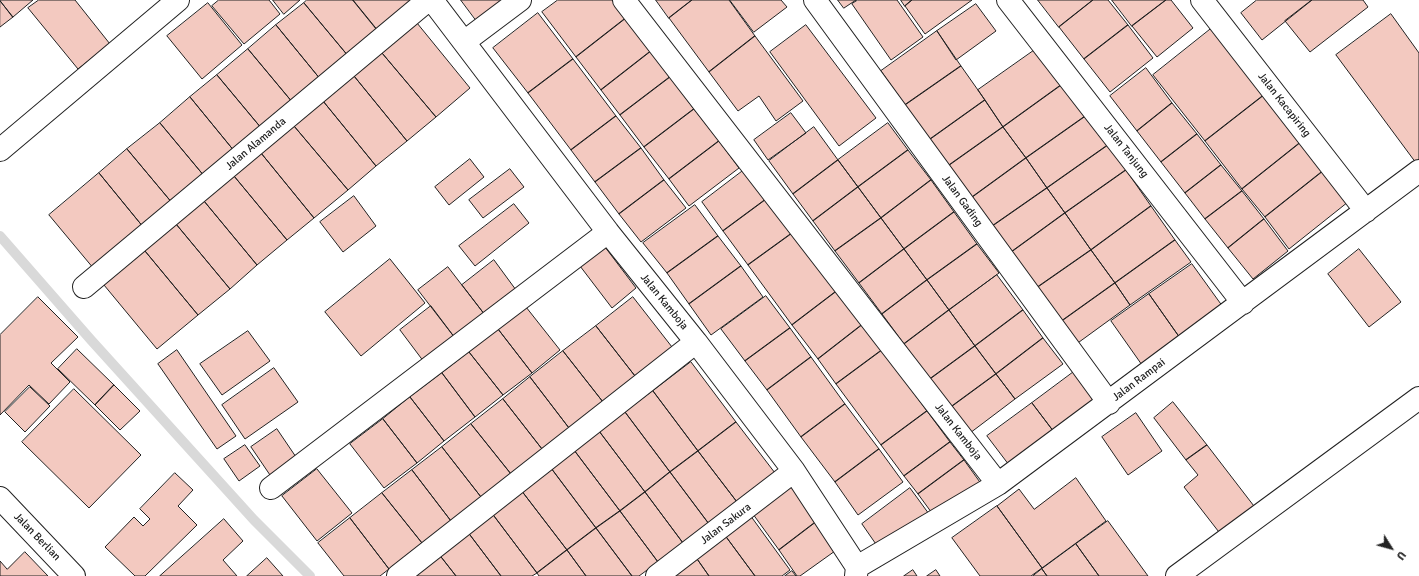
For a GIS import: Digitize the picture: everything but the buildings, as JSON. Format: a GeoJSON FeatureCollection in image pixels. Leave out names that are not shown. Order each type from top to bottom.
{"type":"FeatureCollection","features":[{"type":"Feature","properties":{"kind":"street"},"geometry":{"type":"LineString","coordinates":[[0,150],[178,0]]}},
{"type":"Feature","properties":{"kind":"street","name":"Jalan Alamanda"},"geometry":{"type":"LineString","coordinates":[[84,287],[428,0]]}},
{"type":"Feature","properties":{"kind":"street","name":"Jalan Kamboja"},"geometry":{"type":"LineString","coordinates":[[432,0],[608,232],[696,342],[794,471],[856,571]]}},
{"type":"Feature","properties":{"kind":"street"},"geometry":{"type":"LineString","coordinates":[[464,42],[520,0]]}},
{"type":"Feature","properties":{"kind":"street","name":"Jalan Kamboja"},"geometry":{"type":"LineString","coordinates":[[624,0],[998,484]]}},
{"type":"Feature","properties":{"kind":"street","name":"Jalan Gading"},"geometry":{"type":"LineString","coordinates":[[815,0],[1108,402]]}},
{"type":"Feature","properties":{"kind":"street","name":"Jalan Tanjung"},"geometry":{"type":"LineString","coordinates":[[1008,0],[1243,303]]}},
{"type":"Feature","properties":{"kind":"street","name":"Jalan Kacapiring"},"geometry":{"type":"LineString","coordinates":[[1202,0],[1366,211]]}},
{"type":"Feature","properties":{"kind":"street","name":"Jalan Rampai"},"geometry":{"type":"LineString","coordinates":[[856,571],[998,484],[1419,171]]}},
{"type":"Feature","properties":{"kind":"street"},"geometry":{"type":"LineString","coordinates":[[271,488],[608,232]]}},
{"type":"Feature","properties":{"kind":"street"},"geometry":{"type":"LineString","coordinates":[[398,576],[696,342]]}},
{"type":"Feature","properties":{"kind":"street"},"geometry":{"type":"LineString","coordinates":[[1177,576],[1419,398]]}},
{"type":"Feature","properties":{"kind":"street","name":"Jalan Sakura"},"geometry":{"type":"LineString","coordinates":[[657,576],[794,471]]}},
{"type":"Feature","properties":{"kind":"street","name":"Jalan Berlian"},"geometry":{"type":"LineString","coordinates":[[0,498],[74,576]]}},
{"type":"Feature","properties":{"kind":"waterway"},"geometry":{"type":"LineString","coordinates":[[0,236],[91,340],[254,520],[310,576]]}}]}
